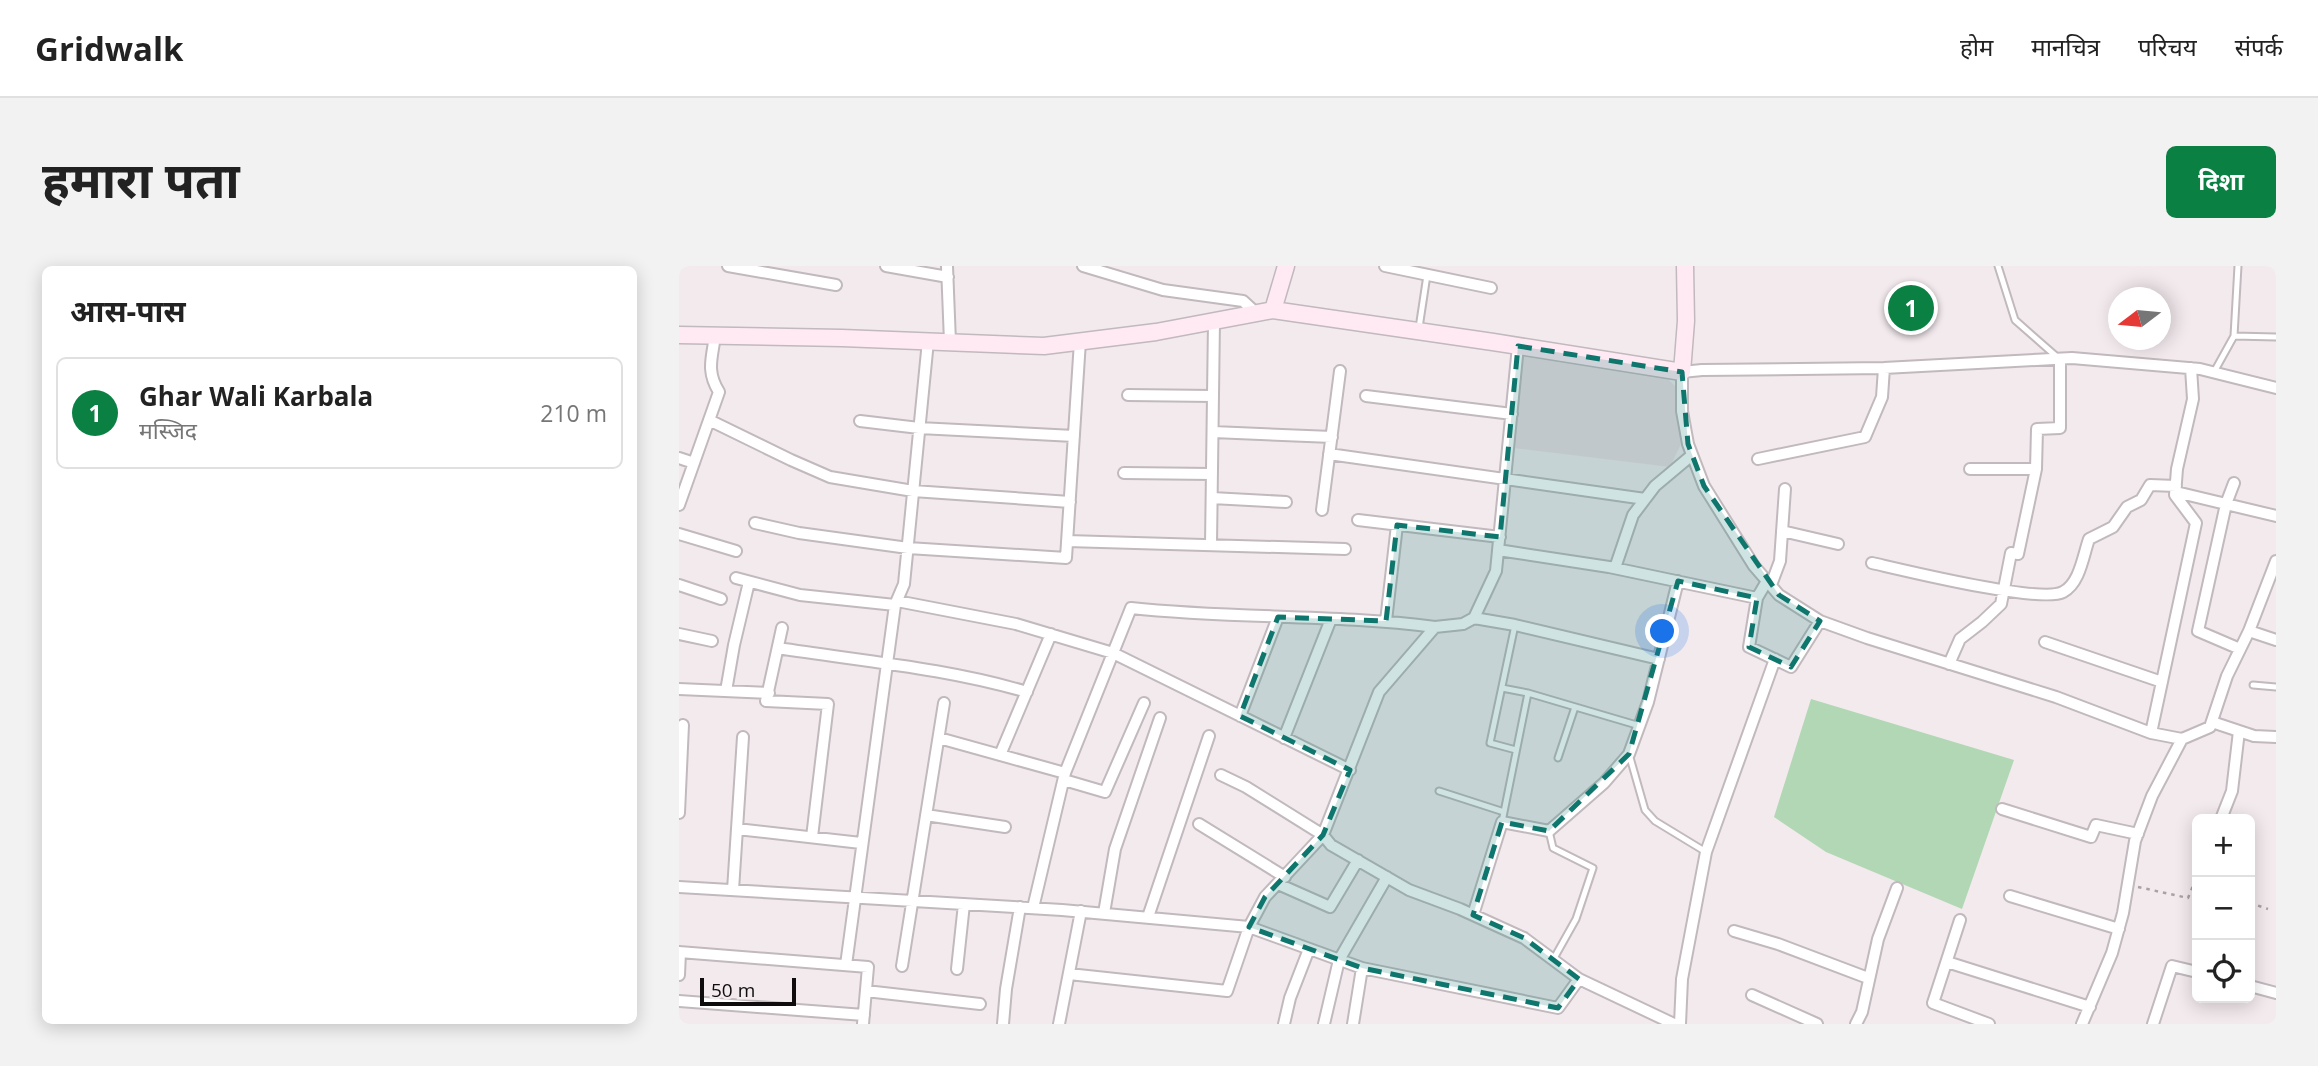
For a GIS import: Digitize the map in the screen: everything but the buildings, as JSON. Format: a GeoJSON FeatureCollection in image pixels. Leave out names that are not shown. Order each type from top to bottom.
{"type":"FeatureCollection","features":[{"type":"Feature","properties":{"kind":"street"},"geometry":{"type":"LineString","coordinates":[[728,266],[836,285]]}},
{"type":"Feature","properties":{"kind":"street"},"geometry":{"type":"LineString","coordinates":[[886,266],[947,272],[950,342]]}},
{"type":"Feature","properties":{"kind":"street"},"geometry":{"type":"LineString","coordinates":[[1083,266],[1163,290],[1243,301],[1256,313]]}},
{"type":"Feature","properties":{"kind":"street"},"geometry":{"type":"LineString","coordinates":[[1273,310],[1286,266]]}},
{"type":"Feature","properties":{"kind":"street"},"geometry":{"type":"LineString","coordinates":[[1385,266],[1491,288]]}},
{"type":"Feature","properties":{"kind":"street"},"geometry":{"type":"LineString","coordinates":[[1685,266],[1686,321],[1682,411],[1692,455],[1704,486],[1754,566],[1779,595],[1820,621],[2056,697],[2151,733],[2182,739],[2210,727],[2227,676],[2249,631],[2276,561]]}},
{"type":"Feature","properties":{"kind":"street"},"geometry":{"type":"LineString","coordinates":[[679,335],[1044,346],[1156,332],[1273,310],[1682,372],[1884,368],[2060,359],[2191,368],[2276,388]]}},
{"type":"Feature","properties":{"kind":"street"},"geometry":{"type":"LineString","coordinates":[[1212,544],[1214,321]]}},
{"type":"Feature","properties":{"kind":"street"},"geometry":{"type":"LineString","coordinates":[[679,505],[719,392],[709,371],[715,336]]}},
{"type":"Feature","properties":{"kind":"street"},"geometry":{"type":"LineString","coordinates":[[846,965],[896,603],[904,584],[928,341]]}},
{"type":"Feature","properties":{"kind":"street"},"geometry":{"type":"LineString","coordinates":[[755,523],[824,537],[908,548],[1066,558],[1080,341]]}},
{"type":"Feature","properties":{"kind":"street"},"geometry":{"type":"LineString","coordinates":[[1033,908],[1064,776],[1132,608],[1179,613],[1386,621],[1435,627],[1464,624],[1474,618],[1496,571],[1518,346]]}},
{"type":"Feature","properties":{"kind":"street"},"geometry":{"type":"LineString","coordinates":[[1949,664],[1960,639],[2001,604],[2011,553],[2018,554],[2036,469],[2037,429],[2060,428],[2060,359]]}},
{"type":"Feature","properties":{"kind":"street"},"geometry":{"type":"LineString","coordinates":[[1758,459],[1865,437],[1882,397],[1884,368]]}},
{"type":"Feature","properties":{"kind":"street"},"geometry":{"type":"LineString","coordinates":[[2151,733],[2196,523],[2175,495],[2193,398],[2191,368]]}},
{"type":"Feature","properties":{"kind":"street"},"geometry":{"type":"LineString","coordinates":[[1322,510],[1340,371]]}},
{"type":"Feature","properties":{"kind":"street"},"geometry":{"type":"LineString","coordinates":[[1128,395],[1213,396]]}},
{"type":"Feature","properties":{"kind":"street"},"geometry":{"type":"LineString","coordinates":[[1366,396],[1512,414]]}},
{"type":"Feature","properties":{"kind":"street"},"geometry":{"type":"LineString","coordinates":[[709,420],[830,477],[913,491],[1070,502]]}},
{"type":"Feature","properties":{"kind":"street"},"geometry":{"type":"LineString","coordinates":[[860,421],[919,428],[1074,436]]}},
{"type":"Feature","properties":{"kind":"street"},"geometry":{"type":"LineString","coordinates":[[1213,432],[1332,437]]}},
{"type":"Feature","properties":{"kind":"street"},"geometry":{"type":"LineString","coordinates":[[1329,454],[1645,499]]}},
{"type":"Feature","properties":{"kind":"street"},"geometry":{"type":"LineString","coordinates":[[1615,568],[1633,515],[1655,486],[1692,455]]}},
{"type":"Feature","properties":{"kind":"street"},"geometry":{"type":"LineString","coordinates":[[679,457],[694,463]]}},
{"type":"Feature","properties":{"kind":"street"},"geometry":{"type":"LineString","coordinates":[[1970,469],[2036,469]]}},
{"type":"Feature","properties":{"kind":"street"},"geometry":{"type":"LineString","coordinates":[[1124,473],[1212,474]]}},
{"type":"Feature","properties":{"kind":"street"},"geometry":{"type":"LineString","coordinates":[[2234,483],[2226,504],[2198,631],[2240,649]]}},
{"type":"Feature","properties":{"kind":"street"},"geometry":{"type":"LineString","coordinates":[[1872,563],[2003,591],[2055,595],[2066,591],[2076,579],[2089,540],[2113,527],[2127,507],[2141,500],[2150,485],[2176,489],[2276,516]]}},
{"type":"Feature","properties":{"kind":"street"},"geometry":{"type":"LineString","coordinates":[[1786,489],[1780,561],[1769,583],[1757,598],[1749,647],[1791,667],[1820,621]]}},
{"type":"Feature","properties":{"kind":"street"},"geometry":{"type":"LineString","coordinates":[[1212,498],[1286,502]]}},
{"type":"Feature","properties":{"kind":"street"},"geometry":{"type":"LineString","coordinates":[[1358,520],[1500,537]]}},
{"type":"Feature","properties":{"kind":"street"},"geometry":{"type":"LineString","coordinates":[[1386,621],[1398,525]]}},
{"type":"Feature","properties":{"kind":"street"},"geometry":{"type":"LineString","coordinates":[[1782,531],[1838,544]]}},
{"type":"Feature","properties":{"kind":"street"},"geometry":{"type":"LineString","coordinates":[[679,534],[736,551]]}},
{"type":"Feature","properties":{"kind":"street"},"geometry":{"type":"LineString","coordinates":[[1067,541],[1345,549]]}},
{"type":"Feature","properties":{"kind":"street"},"geometry":{"type":"LineString","coordinates":[[1498,550],[1615,568],[1757,598]]}},
{"type":"Feature","properties":{"kind":"street"},"geometry":{"type":"LineString","coordinates":[[736,579],[800,595],[896,603],[1016,624],[1113,653],[1350,770]]}},
{"type":"Feature","properties":{"kind":"street"},"geometry":{"type":"LineString","coordinates":[[1473,915],[1503,817],[1549,831],[1604,783],[1629,754],[1659,659],[1678,581]]}},
{"type":"Feature","properties":{"kind":"street"},"geometry":{"type":"LineString","coordinates":[[726,691],[749,582]]}},
{"type":"Feature","properties":{"kind":"street"},"geometry":{"type":"LineString","coordinates":[[679,584],[721,599]]}},
{"type":"Feature","properties":{"kind":"street"},"geometry":{"type":"LineString","coordinates":[[1240,716],[1278,617]]}},
{"type":"Feature","properties":{"kind":"street"},"geometry":{"type":"LineString","coordinates":[[1474,618],[1659,659]]}},
{"type":"Feature","properties":{"kind":"street"},"geometry":{"type":"LineString","coordinates":[[1284,738],[1331,619]]}},
{"type":"Feature","properties":{"kind":"street"},"geometry":{"type":"LineString","coordinates":[[1069,974],[1227,991],[1249,927],[1265,897],[1323,835],[1379,692],[1435,627]]}},
{"type":"Feature","properties":{"kind":"street"},"geometry":{"type":"LineString","coordinates":[[782,628],[767,701],[828,704],[812,837]]}},
{"type":"Feature","properties":{"kind":"street"},"geometry":{"type":"LineString","coordinates":[[2249,631],[2276,640]]}},
{"type":"Feature","properties":{"kind":"street"},"geometry":{"type":"LineString","coordinates":[[679,634],[712,640]]}},
{"type":"Feature","properties":{"kind":"street"},"geometry":{"type":"LineString","coordinates":[[1000,755],[1051,634]]}},
{"type":"Feature","properties":{"kind":"street"},"geometry":{"type":"LineString","coordinates":[[2045,642],[2162,682]]}},
{"type":"Feature","properties":{"kind":"street"},"geometry":{"type":"LineString","coordinates":[[778,648],[961,675],[1027,692]]}},
{"type":"Feature","properties":{"kind":"street"},"geometry":{"type":"LineString","coordinates":[[1681,1024],[1682,979],[1706,852],[1775,659]]}},
{"type":"Feature","properties":{"kind":"street"},"geometry":{"type":"LineString","coordinates":[[679,689],[769,693]]}},
{"type":"Feature","properties":{"kind":"street"},"geometry":{"type":"LineString","coordinates":[[939,738],[1000,755],[1105,792],[1144,703]]}},
{"type":"Feature","properties":{"kind":"street"},"geometry":{"type":"LineString","coordinates":[[902,966],[944,704]]}},
{"type":"Feature","properties":{"kind":"street"},"geometry":{"type":"LineString","coordinates":[[1104,914],[1115,849],[1160,718]]}},
{"type":"Feature","properties":{"kind":"street"},"geometry":{"type":"LineString","coordinates":[[2212,722],[2254,736],[2276,737]]}},
{"type":"Feature","properties":{"kind":"street"},"geometry":{"type":"LineString","coordinates":[[679,813],[683,725]]}},
{"type":"Feature","properties":{"kind":"street"},"geometry":{"type":"LineString","coordinates":[[2223,814],[2232,791],[2239,731]]}},
{"type":"Feature","properties":{"kind":"street"},"geometry":{"type":"LineString","coordinates":[[1148,917],[1209,736]]}},
{"type":"Feature","properties":{"kind":"street"},"geometry":{"type":"LineString","coordinates":[[733,890],[743,737]]}},
{"type":"Feature","properties":{"kind":"street"},"geometry":{"type":"LineString","coordinates":[[2082,1024],[2112,953],[2138,834],[2152,796],[2182,739]]}},
{"type":"Feature","properties":{"kind":"street"},"geometry":{"type":"LineString","coordinates":[[1221,775],[1246,787],[1323,835],[1331,845],[1409,890],[1524,938],[1579,979],[1674,1024]]}},
{"type":"Feature","properties":{"kind":"street"},"geometry":{"type":"LineString","coordinates":[[2002,809],[2091,837],[2096,825],[2138,834]]}},
{"type":"Feature","properties":{"kind":"street"},"geometry":{"type":"LineString","coordinates":[[926,815],[1005,827]]}},
{"type":"Feature","properties":{"kind":"street"},"geometry":{"type":"LineString","coordinates":[[1199,824],[1281,880],[1330,907],[1358,860]]}},
{"type":"Feature","properties":{"kind":"street"},"geometry":{"type":"LineString","coordinates":[[737,829],[861,842]]}},
{"type":"Feature","properties":{"kind":"street"},"geometry":{"type":"LineString","coordinates":[[1324,1024],[1339,960],[1387,877]]}},
{"type":"Feature","properties":{"kind":"street"},"geometry":{"type":"LineString","coordinates":[[679,887],[1081,911],[1249,927],[1362,968],[1558,1008],[1579,979]]}},
{"type":"Feature","properties":{"kind":"street"},"geometry":{"type":"LineString","coordinates":[[1856,1024],[1862,1012],[1878,939],[1896,888]]}},
{"type":"Feature","properties":{"kind":"street"},"geometry":{"type":"LineString","coordinates":[[2010,897],[2119,929]]}},
{"type":"Feature","properties":{"kind":"street"},"geometry":{"type":"LineString","coordinates":[[957,969],[964,904]]}},
{"type":"Feature","properties":{"kind":"street"},"geometry":{"type":"LineString","coordinates":[[1003,1024],[1020,907]]}},
{"type":"Feature","properties":{"kind":"street"},"geometry":{"type":"LineString","coordinates":[[1059,1024],[1081,911]]}},
{"type":"Feature","properties":{"kind":"street"},"geometry":{"type":"LineString","coordinates":[[1961,920],[1933,1003],[1989,1024]]}},
{"type":"Feature","properties":{"kind":"street"},"geometry":{"type":"LineString","coordinates":[[1734,931],[1778,944],[1868,978]]}},
{"type":"Feature","properties":{"kind":"street"},"geometry":{"type":"LineString","coordinates":[[1284,1024],[1290,998],[1309,949]]}},
{"type":"Feature","properties":{"kind":"street"},"geometry":{"type":"LineString","coordinates":[[679,975],[680,952],[869,967],[864,1019],[679,1000]]}},
{"type":"Feature","properties":{"kind":"street"},"geometry":{"type":"LineString","coordinates":[[1947,962],[2090,1007]]}},
{"type":"Feature","properties":{"kind":"street"},"geometry":{"type":"LineString","coordinates":[[2153,1024],[2172,966],[2192,971]]}},
{"type":"Feature","properties":{"kind":"street"},"geometry":{"type":"LineString","coordinates":[[1353,1024],[1362,968]]}},
{"type":"Feature","properties":{"kind":"street"},"geometry":{"type":"LineString","coordinates":[[2255,987],[2276,993]]}},
{"type":"Feature","properties":{"kind":"street"},"geometry":{"type":"LineString","coordinates":[[866,991],[980,1004]]}},
{"type":"Feature","properties":{"kind":"street"},"geometry":{"type":"LineString","coordinates":[[1752,995],[1817,1024]]}},
{"type":"Feature","properties":{"kind":"lane"},"geometry":{"type":"LineString","coordinates":[[1998,266],[2015,320],[2060,359]]}},
{"type":"Feature","properties":{"kind":"lane"},"geometry":{"type":"LineString","coordinates":[[2214,372],[2234,336],[2238,266]]}},
{"type":"Feature","properties":{"kind":"lane"},"geometry":{"type":"LineString","coordinates":[[1418,331],[1427,275]]}},
{"type":"Feature","properties":{"kind":"lane"},"geometry":{"type":"LineString","coordinates":[[2234,336],[2276,337]]}},
{"type":"Feature","properties":{"kind":"lane"},"geometry":{"type":"LineString","coordinates":[[1515,625],[1490,743],[1516,750]]}},
{"type":"Feature","properties":{"kind":"lane"},"geometry":{"type":"LineString","coordinates":[[2253,685],[2276,687]]}},
{"type":"Feature","properties":{"kind":"lane"},"geometry":{"type":"LineString","coordinates":[[1502,688],[1640,726]]}},
{"type":"Feature","properties":{"kind":"lane"},"geometry":{"type":"LineString","coordinates":[[1439,791],[1503,817],[1528,693]]}},
{"type":"Feature","properties":{"kind":"lane"},"geometry":{"type":"LineString","coordinates":[[1558,758],[1574,707]]}},
{"type":"Feature","properties":{"kind":"lane"},"geometry":{"type":"LineString","coordinates":[[1629,754],[1645,810],[1655,821],[1706,852]]}},
{"type":"Feature","properties":{"kind":"lane"},"geometry":{"type":"LineString","coordinates":[[1549,831],[1553,848],[1593,869],[1576,919],[1553,960]]}},
{"type":"Feature","properties":{"kind":"path"},"geometry":{"type":"LineString","coordinates":[[2128,885],[2188,898],[2192,888]]}},
{"type":"Feature","properties":{"kind":"path"},"geometry":{"type":"LineString","coordinates":[[2255,905],[2268,909]]}},
{"type":"Feature","properties":{"kind":"highlighted area"},"geometry":{"type":"Polygon","coordinates":[[[1518,346],[1682,372],[1688,444],[1704,486],[1779,595],[1820,621],[1791,667],[1749,647],[1757,598],[1678,581],[1629,754],[1549,831],[1502,822],[1473,915],[1524,938],[1579,979],[1558,1008],[1362,968],[1249,927],[1265,897],[1323,835],[1350,770],[1240,716],[1278,617],[1386,621],[1397,525],[1500,537],[1518,346]]]}},
{"type":"Feature","properties":{"kind":"shaded area"},"geometry":{"type":"Polygon","coordinates":[[[1523,354],[1666,377],[1675,386],[1681,444],[1670,467],[1513,448],[1523,354]]]}},
{"type":"Feature","properties":{"kind":"green space"},"geometry":{"type":"Polygon","coordinates":[[[1811,699],[2014,760],[1962,909],[1826,852],[1774,817],[1811,699]]]}},
{"type":"Feature","properties":{"kind":"place","name":"Ghar Wali Karbala"},"geometry":{"type":"Point","coordinates":[1911,308]}}]}
